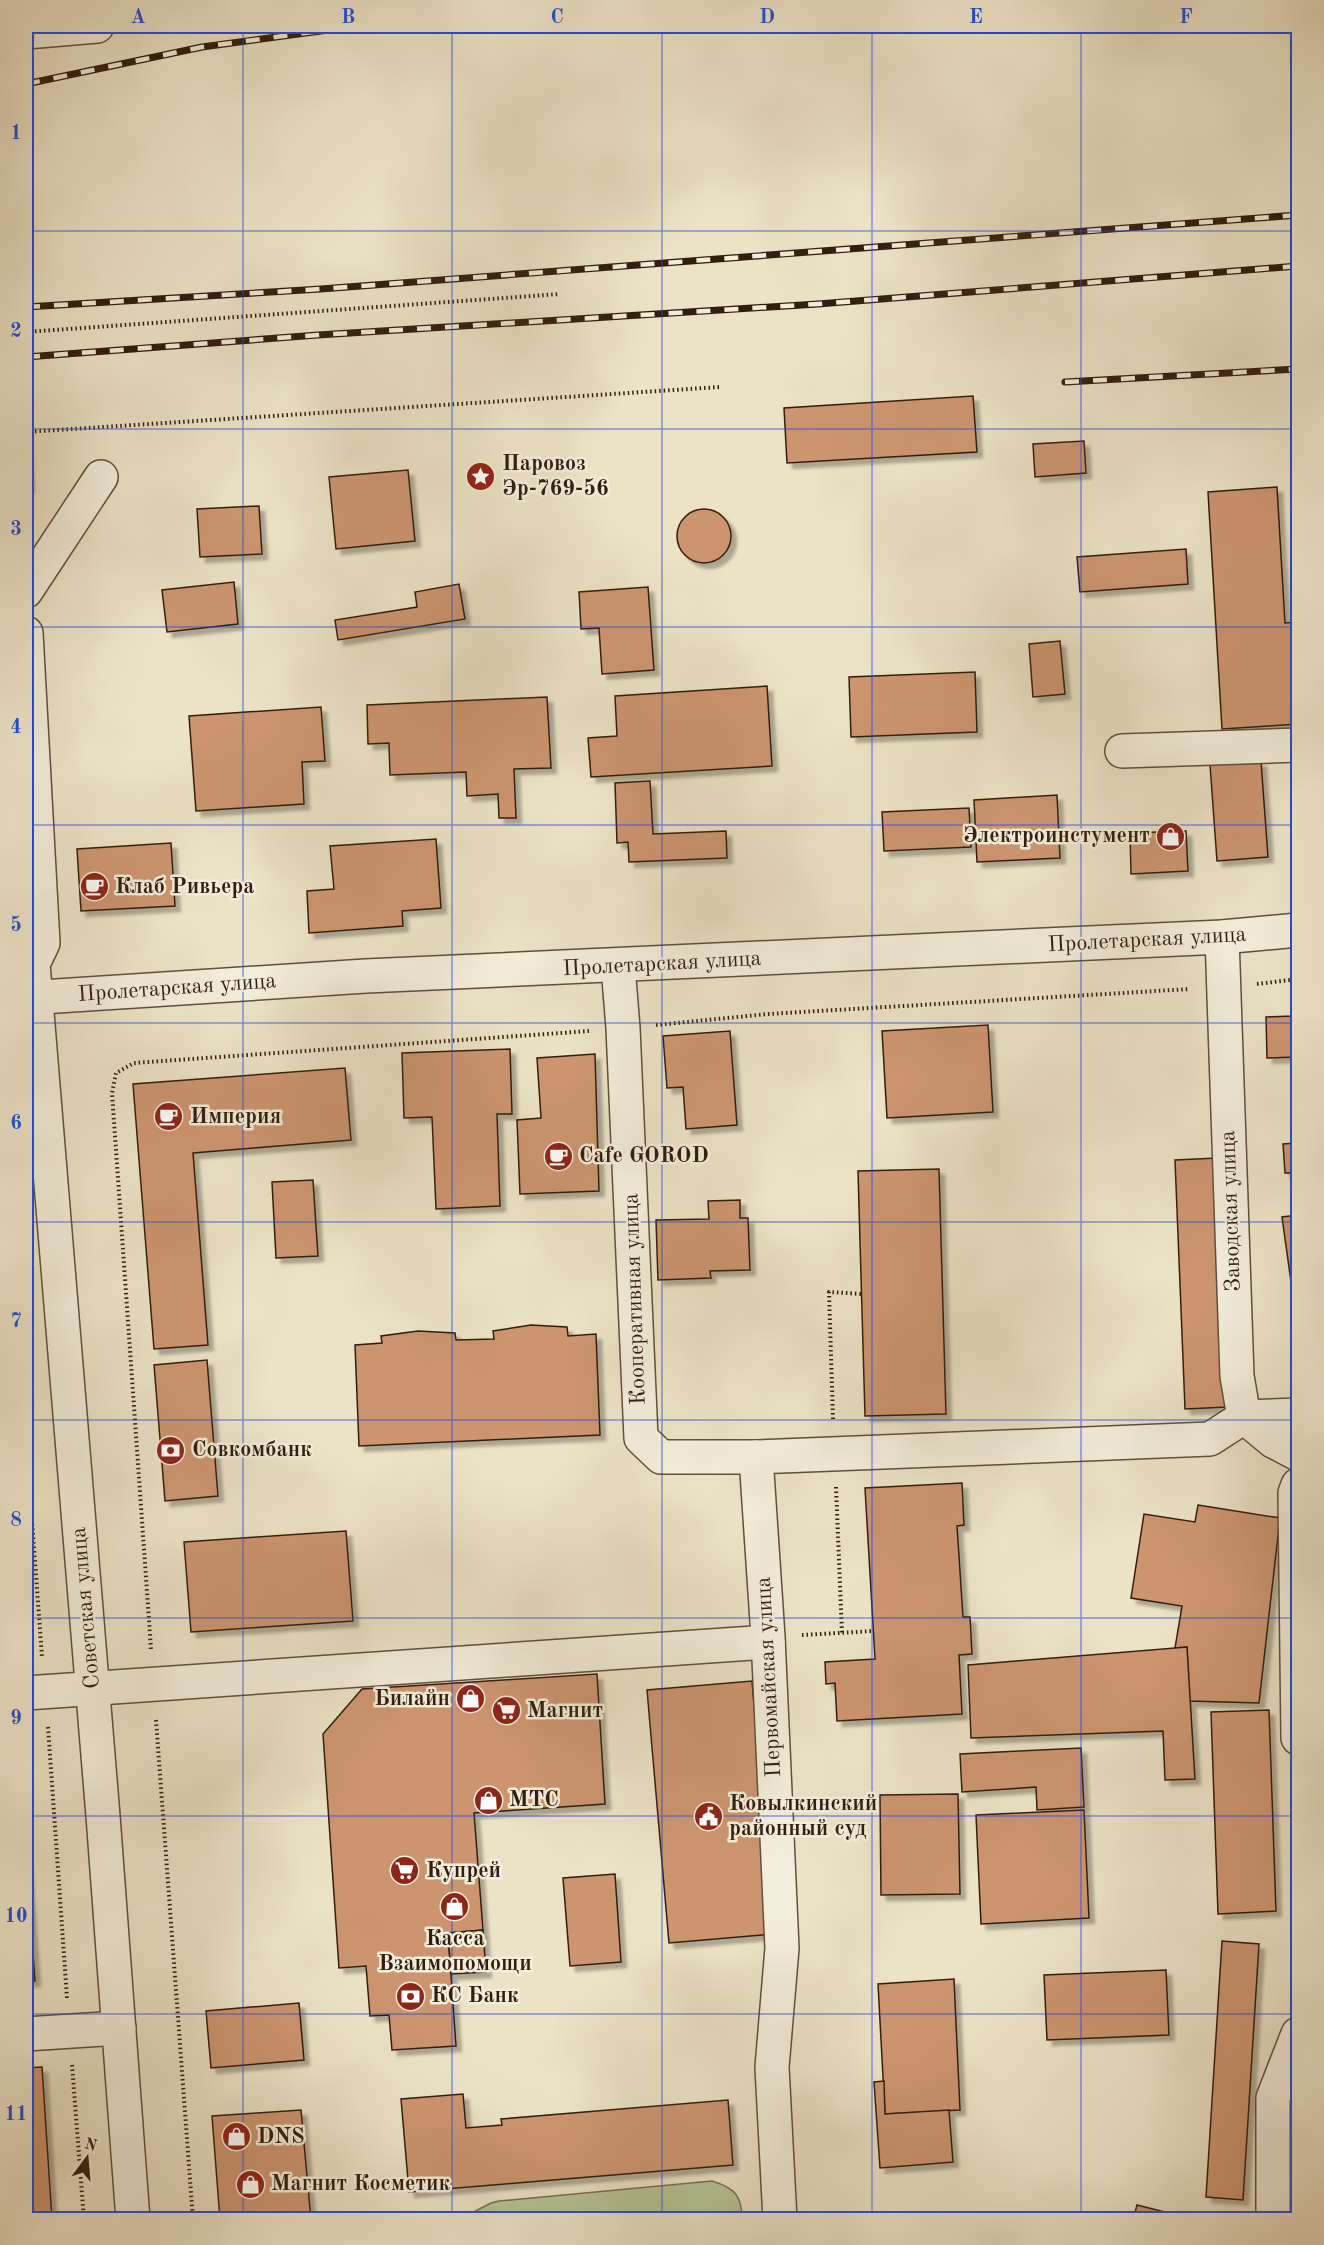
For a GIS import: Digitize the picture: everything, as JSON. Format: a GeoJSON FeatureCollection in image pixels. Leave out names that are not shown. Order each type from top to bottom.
{"type":"FeatureCollection","features":[{"type":"Feature","properties":{"kind":"street"},"geometry":{"type":"LineString","coordinates":[[30,30],[97,26]]}},
{"type":"Feature","properties":{"kind":"street"},"geometry":{"type":"LineString","coordinates":[[26,591],[101,477]]}},
{"type":"Feature","properties":{"kind":"street","name":"Советская улица"},"geometry":{"type":"LineString","coordinates":[[26,633],[30,789],[43,943],[33,964],[31,998],[92,1688],[133,2220]]}},
{"type":"Feature","properties":{"kind":"street"},"geometry":{"type":"LineString","coordinates":[[1122,751],[1299,745]]}},
{"type":"Feature","properties":{"kind":"street","name":"Пролетарская улица"},"geometry":{"type":"LineString","coordinates":[[31,998],[366,976],[1222,937],[1299,930]]}},
{"type":"Feature","properties":{"kind":"street","name":"Заводская улица"},"geometry":{"type":"LineString","coordinates":[[1222,937],[1237,1376],[1244,1418]]}},
{"type":"Feature","properties":{"kind":"street","name":"Кооперативная улица"},"geometry":{"type":"LineString","coordinates":[[618,966],[623,1028],[641,1438],[661,1457],[756,1457],[1210,1439],[1244,1418]]}},
{"type":"Feature","properties":{"kind":"street"},"geometry":{"type":"LineString","coordinates":[[1244,1418],[1299,1415]]}},
{"type":"Feature","properties":{"kind":"street"},"geometry":{"type":"LineString","coordinates":[[1244,1418],[1273,1441],[1299,1454]]}},
{"type":"Feature","properties":{"kind":"street","name":"Первомайская улица"},"geometry":{"type":"LineString","coordinates":[[756,1457],[768,1640],[782,1948],[772,2067],[780,2220]]}},
{"type":"Feature","properties":{"kind":"street"},"geometry":{"type":"LineString","coordinates":[[1299,1485],[1295,1493],[1299,1738]]}},
{"type":"Feature","properties":{"kind":"street"},"geometry":{"type":"LineString","coordinates":[[35,1692],[768,1640]]}},
{"type":"Feature","properties":{"kind":"street"},"geometry":{"type":"LineString","coordinates":[[26,2034],[119,2028]]}},
{"type":"Feature","properties":{"kind":"street"},"geometry":{"type":"LineString","coordinates":[[1273,2220],[1273,2097],[1299,2034]]}},
{"type":"Feature","properties":{"kind":"path"},"geometry":{"type":"LineString","coordinates":[[26,332],[560,294]]}},
{"type":"Feature","properties":{"kind":"path"},"geometry":{"type":"LineString","coordinates":[[26,432],[720,387]]}},
{"type":"Feature","properties":{"kind":"path"},"geometry":{"type":"LineString","coordinates":[[193,2220],[112,1093],[116,1073],[134,1063],[623,1028],[768,1014],[1224,987],[1299,980]]}},
{"type":"Feature","properties":{"kind":"path"},"geometry":{"type":"LineString","coordinates":[[26,1439],[35,1692],[70,2031],[84,2220]]}},
{"type":"Feature","properties":{"kind":"path"},"geometry":{"type":"LineString","coordinates":[[768,1640],[873,1630]]}},
{"type":"Feature","properties":{"kind":"green space"},"geometry":{"type":"Polygon","coordinates":[[[712,2181],[736,2194],[741,2204],[742,2219],[460,2219],[499,2201],[712,2181]]]}},
{"type":"Feature","properties":{"kind":"building"},"geometry":{"type":"Polygon","coordinates":[[[973,396],[977,452],[787,463],[784,408],[973,396]]]}},
{"type":"Feature","properties":{"kind":"building"},"geometry":{"type":"Polygon","coordinates":[[[1084,441],[1086,473],[1035,477],[1033,444],[1084,441]]]}},
{"type":"Feature","properties":{"kind":"building"},"geometry":{"type":"Polygon","coordinates":[[[26,447],[29,487],[26,487],[26,447]]]}},
{"type":"Feature","properties":{"kind":"building"},"geometry":{"type":"Polygon","coordinates":[[[408,470],[415,541],[336,549],[329,477],[408,470]]]}},
{"type":"Feature","properties":{"kind":"building"},"geometry":{"type":"Polygon","coordinates":[[[1277,487],[1285,623],[1298,622],[1298,724],[1222,729],[1208,492],[1277,487]]]}},
{"type":"Feature","properties":{"kind":"building"},"geometry":{"type":"Polygon","coordinates":[[[259,506],[262,554],[200,557],[197,509],[259,506]]]}},
{"type":"Feature","properties":{"kind":"building"},"geometry":{"type":"Polygon","coordinates":[[[704,509],[714,511],[723,517],[729,526],[731,536],[729,546],[723,555],[714,561],[704,563],[694,561],[685,555],[679,546],[677,536],[679,526],[685,517],[694,511],[704,509]]]}},
{"type":"Feature","properties":{"kind":"building"},"geometry":{"type":"Polygon","coordinates":[[[1186,549],[1188,584],[1080,592],[1077,557],[1186,549]]]}},
{"type":"Feature","properties":{"kind":"building"},"geometry":{"type":"Polygon","coordinates":[[[234,582],[238,624],[167,632],[162,590],[234,582]]]}},
{"type":"Feature","properties":{"kind":"building"},"geometry":{"type":"Polygon","coordinates":[[[459,584],[465,619],[338,640],[335,620],[417,607],[415,592],[459,584]]]}},
{"type":"Feature","properties":{"kind":"building"},"geometry":{"type":"Polygon","coordinates":[[[648,587],[654,670],[602,674],[599,628],[581,629],[579,592],[648,587]]]}},
{"type":"Feature","properties":{"kind":"building"},"geometry":{"type":"Polygon","coordinates":[[[1060,641],[1065,694],[1033,697],[1029,644],[1060,641]]]}},
{"type":"Feature","properties":{"kind":"building"},"geometry":{"type":"Polygon","coordinates":[[[975,672],[977,732],[851,737],[849,677],[975,672]]]}},
{"type":"Feature","properties":{"kind":"building"},"geometry":{"type":"Polygon","coordinates":[[[767,686],[772,766],[591,777],[588,738],[617,736],[615,696],[767,686]]]}},
{"type":"Feature","properties":{"kind":"building"},"geometry":{"type":"Polygon","coordinates":[[[547,697],[551,768],[514,769],[516,818],[499,818],[498,794],[467,796],[466,772],[390,775],[389,743],[368,744],[367,705],[547,697]]]}},
{"type":"Feature","properties":{"kind":"building"},"geometry":{"type":"Polygon","coordinates":[[[321,707],[325,761],[302,762],[304,804],[196,811],[189,716],[321,707]]]}},
{"type":"Feature","properties":{"kind":"building"},"geometry":{"type":"Polygon","coordinates":[[[1261,761],[1268,857],[1217,861],[1210,765],[1261,761]]]}},
{"type":"Feature","properties":{"kind":"building"},"geometry":{"type":"Polygon","coordinates":[[[650,781],[653,834],[726,831],[727,858],[629,862],[628,842],[617,843],[615,783],[650,781]]]}},
{"type":"Feature","properties":{"kind":"building"},"geometry":{"type":"Polygon","coordinates":[[[1057,795],[1060,858],[977,862],[974,800],[1057,795]]]}},
{"type":"Feature","properties":{"kind":"building"},"geometry":{"type":"Polygon","coordinates":[[[969,808],[971,847],[884,851],[882,812],[969,808]]]}},
{"type":"Feature","properties":{"kind":"building"},"geometry":{"type":"Polygon","coordinates":[[[1186,831],[1188,871],[1131,874],[1130,833],[1186,831]]]}},
{"type":"Feature","properties":{"kind":"building"},"geometry":{"type":"Polygon","coordinates":[[[436,839],[441,908],[402,911],[403,926],[309,933],[307,891],[334,889],[330,846],[436,839]]]}},
{"type":"Feature","properties":{"kind":"building"},"geometry":{"type":"Polygon","coordinates":[[[171,843],[175,906],[81,911],[77,849],[171,843]]]}},
{"type":"Feature","properties":{"kind":"building"},"geometry":{"type":"Polygon","coordinates":[[[1293,998],[1298,998],[1298,1057],[1267,1058],[1266,1017],[1294,1016],[1293,998]]]}},
{"type":"Feature","properties":{"kind":"building"},"geometry":{"type":"Polygon","coordinates":[[[988,1025],[993,1112],[887,1118],[882,1031],[988,1025]]]}},
{"type":"Feature","properties":{"kind":"building"},"geometry":{"type":"Polygon","coordinates":[[[730,1031],[737,1125],[686,1129],[683,1087],[667,1088],[663,1036],[730,1031]]]}},
{"type":"Feature","properties":{"kind":"building"},"geometry":{"type":"Polygon","coordinates":[[[510,1049],[512,1114],[497,1114],[500,1206],[436,1209],[432,1117],[404,1118],[402,1053],[510,1049]]]}},
{"type":"Feature","properties":{"kind":"building","name":"Cafe GOROD"},"geometry":{"type":"Polygon","coordinates":[[[595,1054],[599,1191],[520,1194],[517,1120],[541,1118],[537,1058],[595,1054]]]}},
{"type":"Feature","properties":{"kind":"building"},"geometry":{"type":"Polygon","coordinates":[[[345,1068],[351,1140],[193,1153],[208,1345],[154,1349],[133,1084],[345,1068]]]}},
{"type":"Feature","properties":{"kind":"building"},"geometry":{"type":"Polygon","coordinates":[[[1298,1143],[1298,1173],[1285,1173],[1283,1144],[1298,1143]]]}},
{"type":"Feature","properties":{"kind":"building"},"geometry":{"type":"Polygon","coordinates":[[[1217,1158],[1227,1407],[1185,1409],[1175,1160],[1217,1158]]]}},
{"type":"Feature","properties":{"kind":"building"},"geometry":{"type":"Polygon","coordinates":[[[939,1169],[946,1414],[865,1416],[858,1171],[939,1169]]]}},
{"type":"Feature","properties":{"kind":"building"},"geometry":{"type":"Polygon","coordinates":[[[313,1180],[318,1256],[276,1258],[272,1182],[313,1180]]]}},
{"type":"Feature","properties":{"kind":"building"},"geometry":{"type":"Polygon","coordinates":[[[740,1200],[740,1218],[748,1218],[750,1270],[710,1271],[711,1278],[658,1280],[656,1220],[709,1219],[708,1201],[740,1200]]]}},
{"type":"Feature","properties":{"kind":"building"},"geometry":{"type":"Polygon","coordinates":[[[1298,1215],[1298,1289],[1292,1289],[1282,1217],[1298,1215]]]}},
{"type":"Feature","properties":{"kind":"building"},"geometry":{"type":"Polygon","coordinates":[[[531,1325],[567,1327],[568,1336],[596,1334],[600,1435],[359,1446],[355,1345],[382,1343],[381,1336],[418,1331],[455,1333],[456,1340],[494,1339],[493,1331],[531,1325]]]}},
{"type":"Feature","properties":{"kind":"building"},"geometry":{"type":"Polygon","coordinates":[[[1292,1358],[1298,1358],[1298,1395],[1294,1395],[1292,1358]]]}},
{"type":"Feature","properties":{"kind":"building"},"geometry":{"type":"Polygon","coordinates":[[[207,1360],[218,1496],[165,1501],[154,1365],[207,1360]]]}},
{"type":"Feature","properties":{"kind":"building"},"geometry":{"type":"Polygon","coordinates":[[[962,1483],[964,1525],[957,1526],[963,1617],[970,1617],[972,1654],[959,1655],[962,1714],[837,1721],[835,1683],[826,1684],[825,1662],[875,1659],[865,1488],[962,1483]]]}},
{"type":"Feature","properties":{"kind":"building"},"geometry":{"type":"Polygon","coordinates":[[[1198,1505],[1280,1518],[1259,1703],[1189,1701],[1187,1647],[1175,1648],[1182,1606],[1131,1598],[1144,1514],[1195,1522],[1198,1505]]]}},
{"type":"Feature","properties":{"kind":"building"},"geometry":{"type":"Polygon","coordinates":[[[346,1531],[353,1621],[191,1632],[184,1542],[346,1531]]]}},
{"type":"Feature","properties":{"kind":"building"},"geometry":{"type":"Polygon","coordinates":[[[1187,1647],[1195,1779],[1165,1780],[1163,1731],[971,1738],[968,1665],[1187,1647]]]}},
{"type":"Feature","properties":{"kind":"building","name":"Купрей"},"geometry":{"type":"Polygon","coordinates":[[[597,1674],[605,1804],[474,1813],[483,1930],[448,1933],[456,2046],[392,2050],[389,2015],[370,2016],[366,1966],[339,1968],[323,1734],[362,1689],[597,1674]]]}},
{"type":"Feature","properties":{"kind":"building"},"geometry":{"type":"Polygon","coordinates":[[[752,1681],[773,1934],[669,1943],[647,1690],[752,1681]]]}},
{"type":"Feature","properties":{"kind":"building"},"geometry":{"type":"Polygon","coordinates":[[[1269,1710],[1276,1911],[1218,1914],[1211,1712],[1269,1710]]]}},
{"type":"Feature","properties":{"kind":"building"},"geometry":{"type":"Polygon","coordinates":[[[1081,1748],[1084,1807],[1037,1810],[1036,1787],[962,1792],[960,1754],[1081,1748]]]}},
{"type":"Feature","properties":{"kind":"building"},"geometry":{"type":"Polygon","coordinates":[[[958,1794],[960,1894],[881,1895],[880,1795],[958,1794]]]}},
{"type":"Feature","properties":{"kind":"building"},"geometry":{"type":"Polygon","coordinates":[[[1084,1810],[1089,1918],[981,1924],[976,1815],[1084,1810]]]}},
{"type":"Feature","properties":{"kind":"building"},"geometry":{"type":"Polygon","coordinates":[[[26,1855],[35,1981],[26,1981],[26,1855]]]}},
{"type":"Feature","properties":{"kind":"building"},"geometry":{"type":"Polygon","coordinates":[[[615,1874],[621,1962],[570,1966],[563,1878],[615,1874]]]}},
{"type":"Feature","properties":{"kind":"building"},"geometry":{"type":"Polygon","coordinates":[[[483,1930],[486,1972],[451,1974],[448,1933],[483,1930]]]}},
{"type":"Feature","properties":{"kind":"building"},"geometry":{"type":"Polygon","coordinates":[[[1222,1941],[1259,1944],[1243,2200],[1206,2197],[1222,1941]]]}},
{"type":"Feature","properties":{"kind":"building"},"geometry":{"type":"Polygon","coordinates":[[[1166,1970],[1169,2035],[1047,2040],[1044,1975],[1166,1970]]]}},
{"type":"Feature","properties":{"kind":"building"},"geometry":{"type":"Polygon","coordinates":[[[954,1979],[960,2110],[885,2114],[878,1984],[954,1979]]]}},
{"type":"Feature","properties":{"kind":"building"},"geometry":{"type":"Polygon","coordinates":[[[299,2003],[304,2060],[211,2068],[206,2011],[299,2003]]]}},
{"type":"Feature","properties":{"kind":"building"},"geometry":{"type":"Polygon","coordinates":[[[42,2067],[52,2220],[26,2220],[26,2068],[42,2067]]]}},
{"type":"Feature","properties":{"kind":"building"},"geometry":{"type":"Polygon","coordinates":[[[884,2081],[885,2114],[949,2110],[953,2162],[880,2168],[874,2082],[884,2081]]]}},
{"type":"Feature","properties":{"kind":"building"},"geometry":{"type":"Polygon","coordinates":[[[463,2094],[466,2128],[502,2125],[501,2119],[728,2100],[733,2165],[409,2192],[401,2099],[463,2094]]]}},
{"type":"Feature","properties":{"kind":"building"},"geometry":{"type":"Polygon","coordinates":[[[301,2110],[311,2220],[220,2220],[212,2116],[301,2110]]]}},
{"type":"Feature","properties":{"kind":"building"},"geometry":{"type":"Polygon","coordinates":[[[1137,2205],[1197,2220],[1133,2220],[1137,2205]]]}},
{"type":"Feature","properties":{"kind":"building"},"geometry":{"type":"Polygon","coordinates":[[[1022,2217],[1022,2220],[959,2220],[959,2219],[1022,2217]]]}},
{"type":"Feature","properties":{"kind":"railway"},"geometry":{"type":"LineString","coordinates":[[26,84],[202,47],[328,30],[435,26]]}},
{"type":"Feature","properties":{"kind":"railway"},"geometry":{"type":"LineString","coordinates":[[26,307],[321,289],[1298,215]]}},
{"type":"Feature","properties":{"kind":"railway"},"geometry":{"type":"LineString","coordinates":[[26,357],[318,335],[818,304],[1298,266]]}},
{"type":"Feature","properties":{"kind":"railway"},"geometry":{"type":"LineString","coordinates":[[1065,382],[1298,369]]}},
{"type":"Feature","properties":{"kind":"place","name":"Паровоз Эр-769-56"},"geometry":{"type":"Point","coordinates":[481,477]}},
{"type":"Feature","properties":{"kind":"place","name":"Электроинстумент"},"geometry":{"type":"Point","coordinates":[1171,836]}},
{"type":"Feature","properties":{"kind":"place","name":"Клаб Ривьера"},"geometry":{"type":"Point","coordinates":[94,887]}},
{"type":"Feature","properties":{"kind":"place","name":"Империя"},"geometry":{"type":"Point","coordinates":[169,1117]}},
{"type":"Feature","properties":{"kind":"place","name":"Cafe GOROD"},"geometry":{"type":"Point","coordinates":[558,1156]}},
{"type":"Feature","properties":{"kind":"place","name":"Совкомбанк"},"geometry":{"type":"Point","coordinates":[171,1450]}},
{"type":"Feature","properties":{"kind":"place","name":"Билайн"},"geometry":{"type":"Point","coordinates":[471,1699]}},
{"type":"Feature","properties":{"kind":"place","name":"Магнит"},"geometry":{"type":"Point","coordinates":[506,1711]}},
{"type":"Feature","properties":{"kind":"place","name":"МТС"},"geometry":{"type":"Point","coordinates":[488,1800]}},
{"type":"Feature","properties":{"kind":"place","name":"Ковылкинский районный суд"},"geometry":{"type":"Point","coordinates":[708,1817]}},
{"type":"Feature","properties":{"kind":"place","name":"Купрей"},"geometry":{"type":"Point","coordinates":[405,1871]}},
{"type":"Feature","properties":{"kind":"place","name":"Касса Взаимопомощи"},"geometry":{"type":"Point","coordinates":[455,1907]}},
{"type":"Feature","properties":{"kind":"place","name":"КС Банк"},"geometry":{"type":"Point","coordinates":[410,1996]}},
{"type":"Feature","properties":{"kind":"place","name":"DNS"},"geometry":{"type":"Point","coordinates":[236,2137]}},
{"type":"Feature","properties":{"kind":"place","name":"Магнит Косметик"},"geometry":{"type":"Point","coordinates":[250,2184]}}]}
